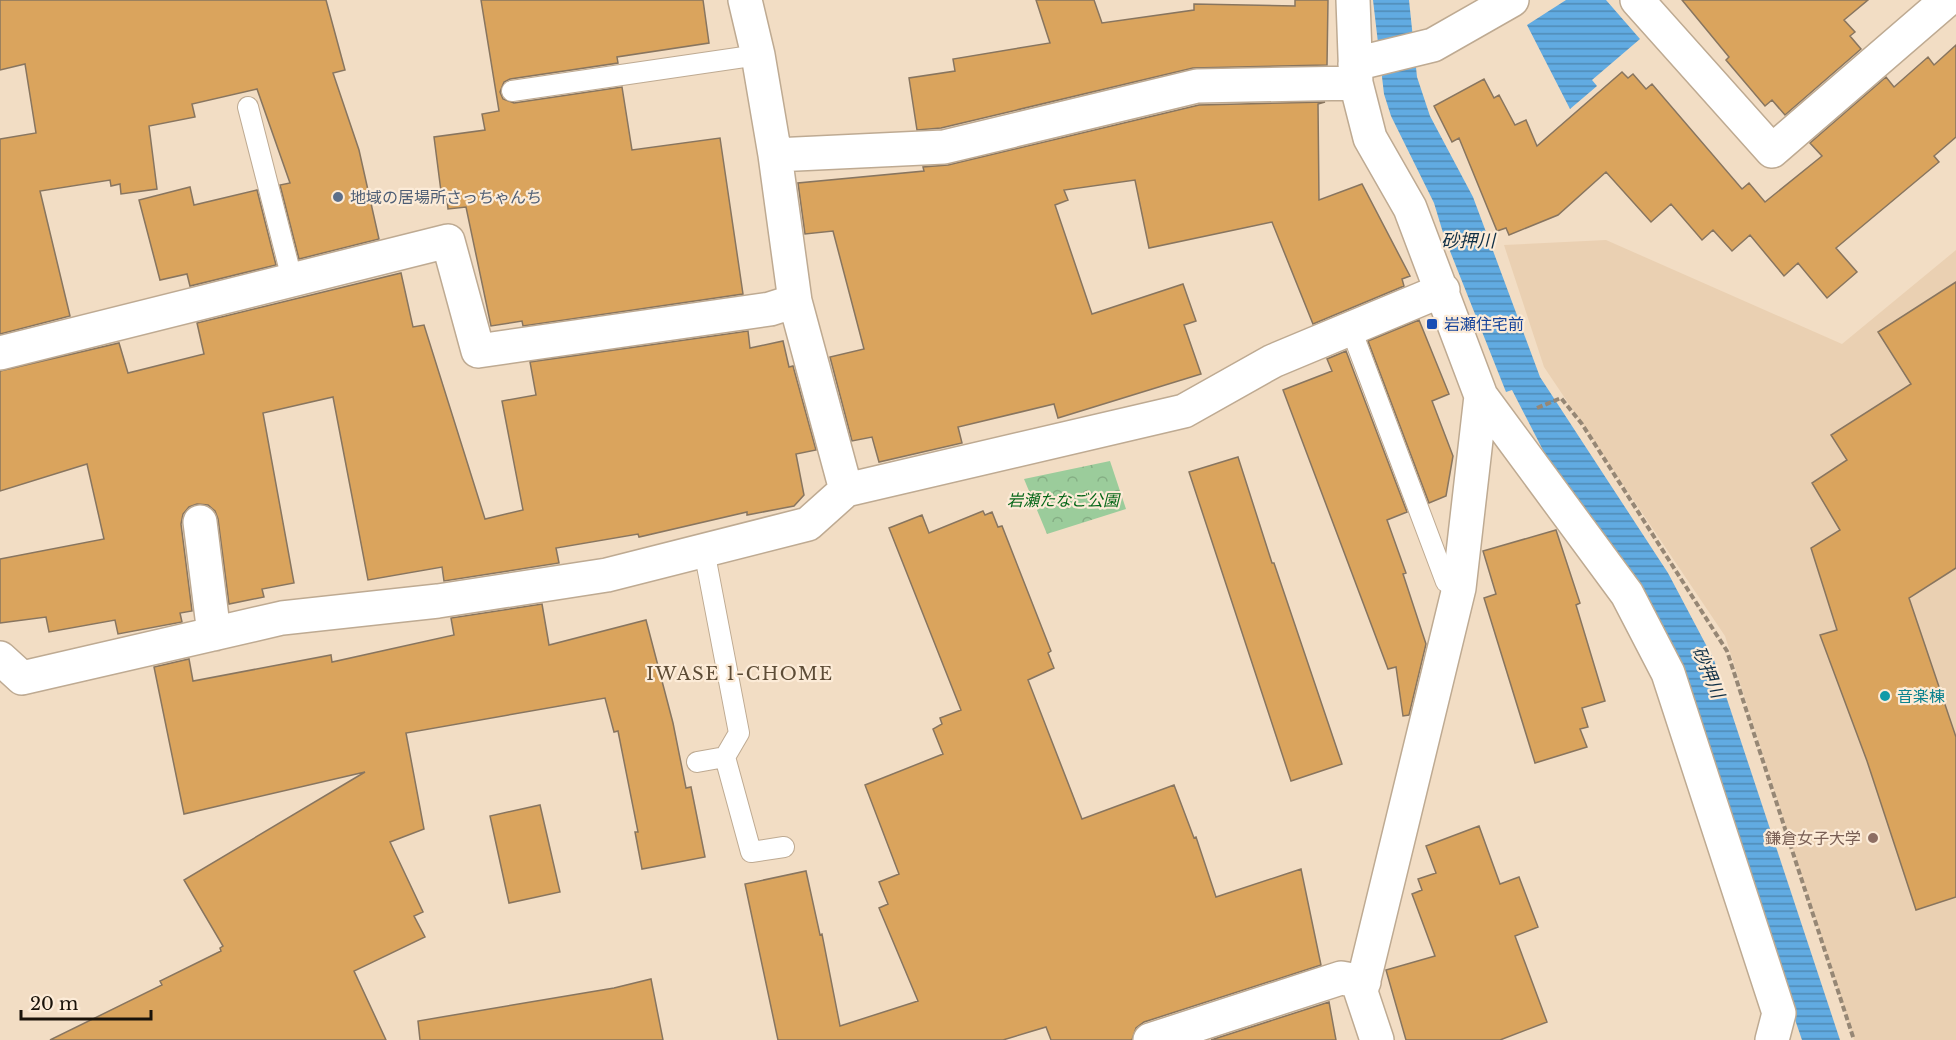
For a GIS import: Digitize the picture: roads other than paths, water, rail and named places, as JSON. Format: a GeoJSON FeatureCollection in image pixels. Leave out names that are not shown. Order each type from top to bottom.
{"type":"FeatureCollection","features":[{"type":"Feature","properties":{"kind":"street"},"geometry":{"type":"LineString","coordinates":[[745,0],[758,55],[775,155],[795,301],[846,490]]}},
{"type":"Feature","properties":{"kind":"street"},"geometry":{"type":"LineString","coordinates":[[1353,0],[1359,69],[1370,138],[1410,208],[1443,290],[1481,396],[1627,594],[1668,674],[1779,1013],[1772,1040]]}},
{"type":"Feature","properties":{"kind":"street"},"geometry":{"type":"LineString","coordinates":[[775,155],[944,147],[1197,86],[1359,69],[1424,47],[1512,0]]}},
{"type":"Feature","properties":{"kind":"street"},"geometry":{"type":"LineString","coordinates":[[1637,0],[1772,151],[1947,0]]}},
{"type":"Feature","properties":{"kind":"street"},"geometry":{"type":"LineString","coordinates":[[0,353],[448,241],[478,351],[770,309],[795,301]]}},
{"type":"Feature","properties":{"kind":"street"},"geometry":{"type":"LineString","coordinates":[[0,657],[22,678],[282,618],[438,601],[607,575],[808,524],[846,490],[1184,411],[1273,361],[1443,290]]}},
{"type":"Feature","properties":{"kind":"street"},"geometry":{"type":"LineString","coordinates":[[1377,1040],[1361,992],[1459,588],[1481,396]]}},
{"type":"Feature","properties":{"kind":"street"},"geometry":{"type":"LineString","coordinates":[[200,522],[214,634]]}},
{"type":"Feature","properties":{"kind":"street"},"geometry":{"type":"LineString","coordinates":[[1156,1039],[1341,978],[1364,982]]}},
{"type":"Feature","properties":{"kind":"lane"},"geometry":{"type":"LineString","coordinates":[[512,91],[758,55]]}},
{"type":"Feature","properties":{"kind":"lane"},"geometry":{"type":"LineString","coordinates":[[248,107],[292,279]]}},
{"type":"Feature","properties":{"kind":"lane"},"geometry":{"type":"LineString","coordinates":[[1351,329],[1446,582],[1459,588]]}},
{"type":"Feature","properties":{"kind":"lane"},"geometry":{"type":"LineString","coordinates":[[704,550],[739,733],[725,757],[751,852],[784,847]]}},
{"type":"Feature","properties":{"kind":"lane"},"geometry":{"type":"LineString","coordinates":[[697,762],[725,757]]}},
{"type":"Feature","properties":{"kind":"water","name":"砂押川"},"geometry":{"type":"Polygon","coordinates":[[[1373,0],[1409,0],[1417,77],[1430,116],[1473,197],[1540,377],[1668,573],[1714,660],[1840,1040],[1802,1040],[1670,654],[1546,456],[1512,390],[1506,392],[1444,236],[1434,203],[1391,116],[1384,94],[1373,0]]]}},
{"type":"Feature","properties":{"kind":"water"},"geometry":{"type":"Polygon","coordinates":[[[1566,0],[1606,0],[1640,39],[1592,80],[1597,86],[1570,109],[1527,25],[1566,0]]]}},
{"type":"Feature","properties":{"kind":"place","name":"地域の居場所さっちゃんち"},"geometry":{"type":"Point","coordinates":[338,197]}},
{"type":"Feature","properties":{"kind":"place","name":"岩瀬住宅前"},"geometry":{"type":"Point","coordinates":[1432,324]}},
{"type":"Feature","properties":{"kind":"place","name":"音楽棟"},"geometry":{"type":"Point","coordinates":[1885,696]}},
{"type":"Feature","properties":{"kind":"place","name":"鎌倉女子大学"},"geometry":{"type":"Point","coordinates":[1873,838]}},
{"type":"Feature","properties":{"kind":"district","name":"IWASE 1-CHOME"},"geometry":{"type":"Point","coordinates":[740,674]}},
{"type":"Feature","properties":{"kind":"park label","name":"岩瀬たなご公園"},"geometry":{"type":"Point","coordinates":[1063,500]}}]}
